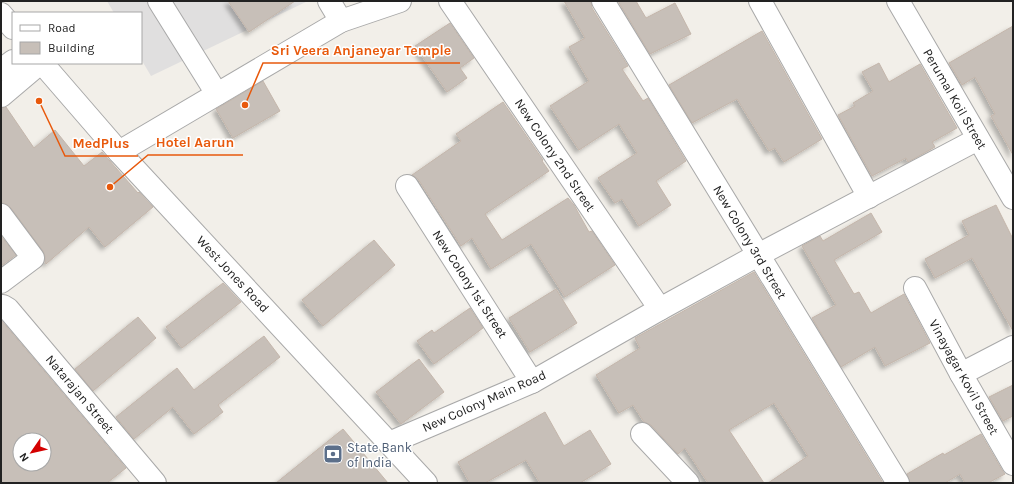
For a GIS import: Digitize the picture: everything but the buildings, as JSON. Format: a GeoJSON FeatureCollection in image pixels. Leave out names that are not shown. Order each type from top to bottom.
{"type":"FeatureCollection","features":[{"type":"Feature","properties":{"kind":"street"},"geometry":{"type":"LineString","coordinates":[[159,1],[217,94]]}},
{"type":"Feature","properties":{"kind":"street"},"geometry":{"type":"LineString","coordinates":[[329,1],[341,21]]}},
{"type":"Feature","properties":{"kind":"street"},"geometry":{"type":"LineString","coordinates":[[119,152],[341,21],[400,1]]}},
{"type":"Feature","properties":{"kind":"street","name":"New Colony 2nd Street"},"geometry":{"type":"LineString","coordinates":[[450,1],[660,309]]}},
{"type":"Feature","properties":{"kind":"street","name":"New Colony 3rd Street"},"geometry":{"type":"LineString","coordinates":[[603,1],[898,483]]}},
{"type":"Feature","properties":{"kind":"street"},"geometry":{"type":"LineString","coordinates":[[760,1],[869,197]]}},
{"type":"Feature","properties":{"kind":"street","name":"Perumal Koil Street"},"geometry":{"type":"LineString","coordinates":[[898,1],[1013,198]]}},
{"type":"Feature","properties":{"kind":"street"},"geometry":{"type":"LineString","coordinates":[[1,14],[12,27]]}},
{"type":"Feature","properties":{"kind":"street"},"geometry":{"type":"LineString","coordinates":[[1,70],[12,62]]}},
{"type":"Feature","properties":{"kind":"street"},"geometry":{"type":"LineString","coordinates":[[1,96],[40,64]]}},
{"type":"Feature","properties":{"kind":"street","name":"West Jones Road"},"geometry":{"type":"LineString","coordinates":[[42,64],[119,152],[426,483]]}},
{"type":"Feature","properties":{"kind":"street","name":"New Colony Main Road"},"geometry":{"type":"LineString","coordinates":[[389,443],[532,382],[758,255],[978,139]]}},
{"type":"Feature","properties":{"kind":"street","name":"New Colony 1st Street"},"geometry":{"type":"LineString","coordinates":[[407,186],[532,382]]}},
{"type":"Feature","properties":{"kind":"street"},"geometry":{"type":"LineString","coordinates":[[1,215],[33,258],[1,282]]}},
{"type":"Feature","properties":{"kind":"street","name":"Vinayagar Kovil Street"},"geometry":{"type":"LineString","coordinates":[[915,288],[961,374],[1013,464]]}},
{"type":"Feature","properties":{"kind":"street","name":"Natarajan Street"},"geometry":{"type":"LineString","coordinates":[[2,307],[8,309],[155,483]]}},
{"type":"Feature","properties":{"kind":"street"},"geometry":{"type":"LineString","coordinates":[[961,374],[1013,347]]}},
{"type":"Feature","properties":{"kind":"street"},"geometry":{"type":"LineString","coordinates":[[642,434],[688,483]]}},
{"type":"Feature","properties":{"kind":"shaded area"},"geometry":{"type":"Polygon","coordinates":[[[107,1],[308,1],[151,76],[142,61],[142,12],[113,12],[107,1]]]}},
{"type":"Feature","properties":{"kind":"place","name":"MedPlus"},"geometry":{"type":"Point","coordinates":[39,101]}},
{"type":"Feature","properties":{"kind":"place","name":"Sri Veera Anjaneyar Temple"},"geometry":{"type":"Point","coordinates":[245,105]}},
{"type":"Feature","properties":{"kind":"place","name":"Hotel Aarun"},"geometry":{"type":"Point","coordinates":[110,187]}},
{"type":"Feature","properties":{"kind":"place","name":"State Bank of India"},"geometry":{"type":"Point","coordinates":[333,454]}}]}
